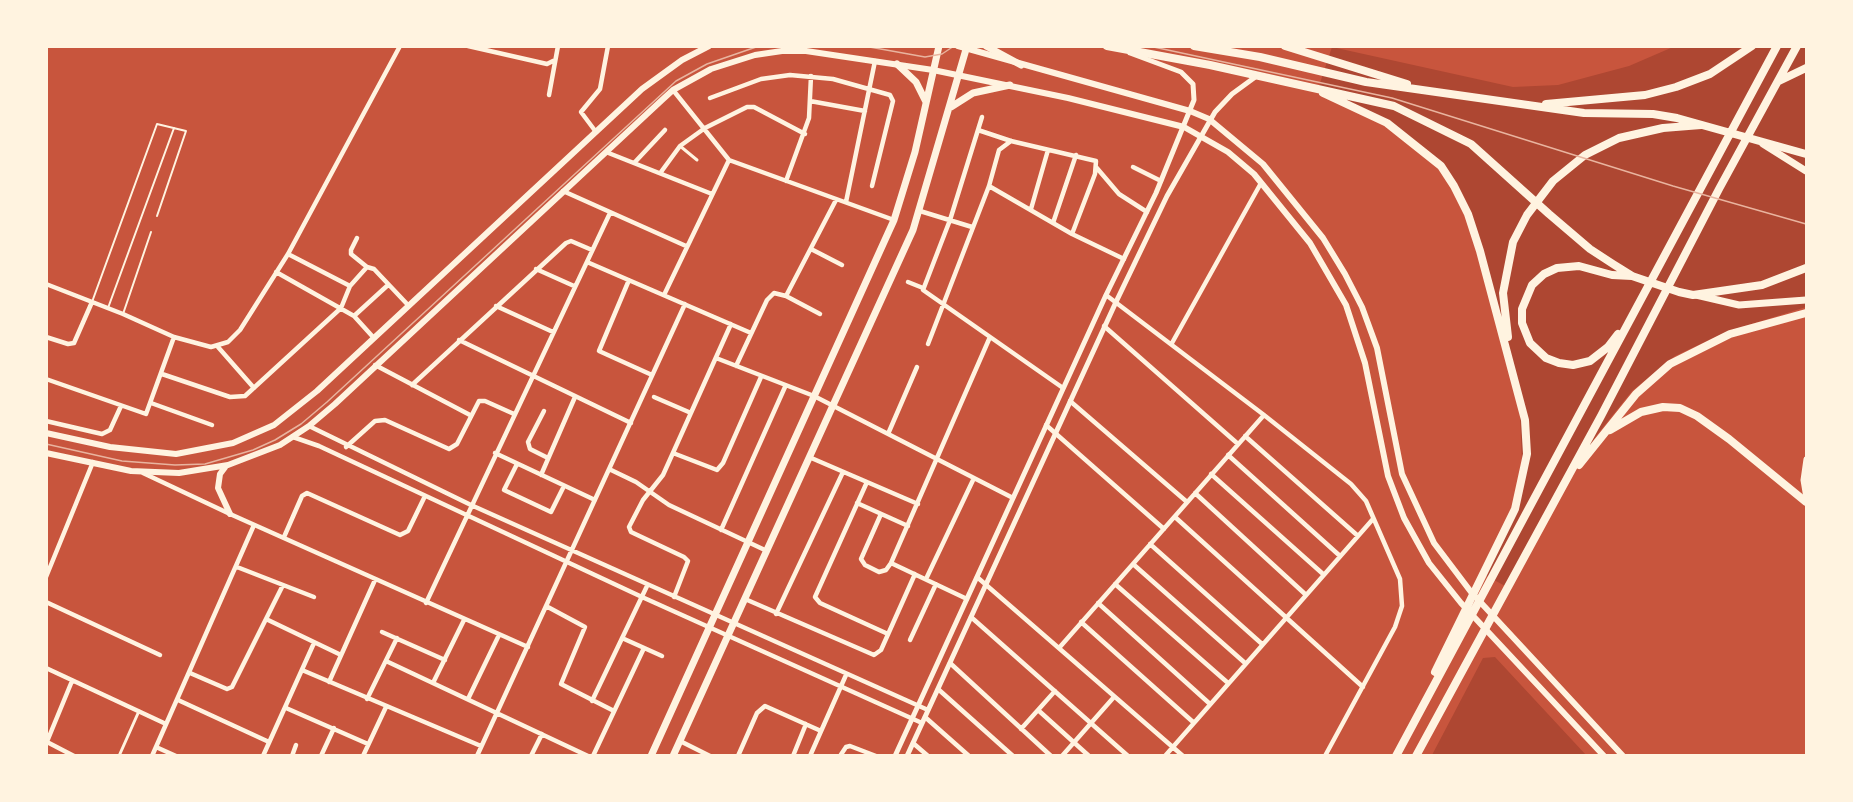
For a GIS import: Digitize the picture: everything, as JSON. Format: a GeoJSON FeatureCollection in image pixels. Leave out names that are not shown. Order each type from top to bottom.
{"type":"FeatureCollection","features":[{"type":"Feature","properties":{"kind":"highway"},"geometry":{"type":"LineString","coordinates":[[1107,46],[1311,86],[1394,106],[1471,144],[1590,249],[1635,277],[1679,292],[1693,295],[1762,285],[1806,268]]}},
{"type":"Feature","properties":{"kind":"highway"},"geometry":{"type":"LineString","coordinates":[[1194,46],[1260,57],[1366,82],[1584,113],[1653,114],[1706,124],[1806,154]]}},
{"type":"Feature","properties":{"kind":"highway"},"geometry":{"type":"LineString","coordinates":[[1285,46],[1365,69],[1417,88]]}},
{"type":"Feature","properties":{"kind":"highway"},"geometry":{"type":"LineString","coordinates":[[1530,106],[1621,98],[1676,87],[1710,74],[1752,46]]}},
{"type":"Feature","properties":{"kind":"highway"},"geometry":{"type":"LineString","coordinates":[[1396,756],[1777,46]]}},
{"type":"Feature","properties":{"kind":"highway"},"geometry":{"type":"LineString","coordinates":[[1416,756],[1568,478],[1797,46]]}},
{"type":"Feature","properties":{"kind":"highway"},"geometry":{"type":"LineString","coordinates":[[1778,82],[1806,68]]}},
{"type":"Feature","properties":{"kind":"highway"},"geometry":{"type":"LineString","coordinates":[[1311,86],[1387,123],[1441,166],[1468,214],[1525,420],[1527,454],[1515,509],[1431,680],[1420,708]]}},
{"type":"Feature","properties":{"kind":"highway"},"geometry":{"type":"LineString","coordinates":[[1513,373],[1503,294],[1508,259],[1522,224],[1542,195],[1569,167],[1585,155],[1619,138],[1663,128],[1706,124]]}},
{"type":"Feature","properties":{"kind":"highway"},"geometry":{"type":"LineString","coordinates":[[1634,313],[1598,355],[1573,365],[1552,361],[1535,349],[1524,330],[1521,317],[1526,296],[1533,285],[1544,274],[1557,268],[1579,266],[1612,275],[1635,277]]}},
{"type":"Feature","properties":{"kind":"highway"},"geometry":{"type":"LineString","coordinates":[[1568,478],[1607,432],[1616,417],[1644,386],[1680,357],[1720,338],[1754,326],[1806,313]]}},
{"type":"Feature","properties":{"kind":"highway"},"geometry":{"type":"LineString","coordinates":[[1607,432],[1641,412],[1663,407],[1680,408],[1697,416],[1729,439],[1806,500]]}},
{"type":"Feature","properties":{"kind":"main road"},"geometry":{"type":"LineString","coordinates":[[46,433],[110,447],[176,454],[233,443],[264,430],[292,413],[664,72],[709,46]]}},
{"type":"Feature","properties":{"kind":"main road"},"geometry":{"type":"LineString","coordinates":[[651,756],[894,220],[915,152],[939,46]]}},
{"type":"Feature","properties":{"kind":"main road"},"geometry":{"type":"LineString","coordinates":[[958,46],[1190,111],[1209,119],[1252,152],[1290,195],[1346,274],[1370,328],[1380,361],[1398,461],[1407,488],[1442,556],[1471,592],[1623,756]]}},
{"type":"Feature","properties":{"kind":"main road"},"geometry":{"type":"LineString","coordinates":[[986,46],[1021,65]]}},
{"type":"Feature","properties":{"kind":"main road"},"geometry":{"type":"LineString","coordinates":[[673,756],[920,211],[967,48]]}},
{"type":"Feature","properties":{"kind":"main road"},"geometry":{"type":"LineString","coordinates":[[46,453],[143,473],[179,473],[228,465],[264,453],[293,437],[309,426],[673,90],[723,64],[782,51],[835,54],[960,75],[1184,127],[1201,134],[1238,160],[1261,183],[1320,258],[1342,298],[1356,332],[1370,383],[1380,445],[1394,495],[1429,563],[1461,603],[1604,756]]}},
{"type":"Feature","properties":{"kind":"main road"},"geometry":{"type":"LineString","coordinates":[[897,64],[916,82],[926,102]]}},
{"type":"Feature","properties":{"kind":"main road"},"geometry":{"type":"LineString","coordinates":[[951,107],[974,93],[1010,85]]}},
{"type":"Feature","properties":{"kind":"main road"},"geometry":{"type":"LineString","coordinates":[[1761,142],[1806,171]]}},
{"type":"Feature","properties":{"kind":"main road"},"geometry":{"type":"LineString","coordinates":[[1693,295],[1739,305],[1806,300]]}},
{"type":"Feature","properties":{"kind":"main road"},"geometry":{"type":"LineString","coordinates":[[1356,332],[1370,328]]}},
{"type":"Feature","properties":{"kind":"main road"},"geometry":{"type":"LineString","coordinates":[[228,465],[219,474],[218,488],[230,514]]}},
{"type":"Feature","properties":{"kind":"street"},"geometry":{"type":"LineString","coordinates":[[46,284],[174,337],[206,347],[218,347],[232,339],[288,254],[400,46]]}},
{"type":"Feature","properties":{"kind":"street"},"geometry":{"type":"LineString","coordinates":[[468,46],[547,64],[555,60]]}},
{"type":"Feature","properties":{"kind":"street"},"geometry":{"type":"LineString","coordinates":[[549,96],[558,46]]}},
{"type":"Feature","properties":{"kind":"street"},"geometry":{"type":"LineString","coordinates":[[596,132],[581,112],[600,89],[608,46]]}},
{"type":"Feature","properties":{"kind":"street"},"geometry":{"type":"LineString","coordinates":[[895,756],[1106,295],[1147,212],[1190,111],[1195,89],[1186,76],[1174,68],[1117,48]]}},
{"type":"Feature","properties":{"kind":"street"},"geometry":{"type":"LineString","coordinates":[[846,202],[875,61]]}},
{"type":"Feature","properties":{"kind":"street"},"geometry":{"type":"LineString","coordinates":[[710,98],[761,79],[790,75],[811,76],[890,95],[893,100],[872,186]]}},
{"type":"Feature","properties":{"kind":"street"},"geometry":{"type":"LineString","coordinates":[[907,756],[1104,326],[1201,134],[1209,119],[1232,94],[1258,75]]}},
{"type":"Feature","properties":{"kind":"street"},"geometry":{"type":"LineString","coordinates":[[786,182],[805,134],[811,76]]}},
{"type":"Feature","properties":{"kind":"street"},"geometry":{"type":"LineString","coordinates":[[673,90],[729,160],[894,220]]}},
{"type":"Feature","properties":{"kind":"street"},"geometry":{"type":"LineString","coordinates":[[810,101],[865,111]]}},
{"type":"Feature","properties":{"kind":"street"},"geometry":{"type":"LineString","coordinates":[[661,172],[680,146],[705,128],[747,107],[754,107],[805,134]]}},
{"type":"Feature","properties":{"kind":"street"},"geometry":{"type":"LineString","coordinates":[[982,117],[950,220],[923,288],[924,293],[1063,388]]}},
{"type":"Feature","properties":{"kind":"street"},"geometry":{"type":"LineString","coordinates":[[635,162],[665,130]]}},
{"type":"Feature","properties":{"kind":"street"},"geometry":{"type":"LineString","coordinates":[[978,130],[1011,141],[1096,161],[1096,167],[1072,234]]}},
{"type":"Feature","properties":{"kind":"street"},"geometry":{"type":"LineString","coordinates":[[928,344],[989,186],[999,150],[1011,141]]}},
{"type":"Feature","properties":{"kind":"street"},"geometry":{"type":"LineString","coordinates":[[680,146],[697,160]]}},
{"type":"Feature","properties":{"kind":"street"},"geometry":{"type":"LineString","coordinates":[[1031,209],[1048,150]]}},
{"type":"Feature","properties":{"kind":"street"},"geometry":{"type":"LineString","coordinates":[[606,152],[712,194]]}},
{"type":"Feature","properties":{"kind":"street"},"geometry":{"type":"LineString","coordinates":[[1053,223],[1076,155]]}},
{"type":"Feature","properties":{"kind":"street"},"geometry":{"type":"LineString","coordinates":[[664,295],[729,160]]}},
{"type":"Feature","properties":{"kind":"street"},"geometry":{"type":"LineString","coordinates":[[1096,167],[1119,194],[1147,212]]}},
{"type":"Feature","properties":{"kind":"street"},"geometry":{"type":"LineString","coordinates":[[1133,167],[1161,181]]}},
{"type":"Feature","properties":{"kind":"street"},"geometry":{"type":"LineString","coordinates":[[1172,343],[1261,183]]}},
{"type":"Feature","properties":{"kind":"street"},"geometry":{"type":"LineString","coordinates":[[989,186],[1072,234],[1124,259]]}},
{"type":"Feature","properties":{"kind":"street"},"geometry":{"type":"LineString","coordinates":[[563,191],[686,246]]}},
{"type":"Feature","properties":{"kind":"street"},"geometry":{"type":"LineString","coordinates":[[786,296],[836,200]]}},
{"type":"Feature","properties":{"kind":"street"},"geometry":{"type":"LineString","coordinates":[[920,211],[972,227]]}},
{"type":"Feature","properties":{"kind":"street"},"geometry":{"type":"LineString","coordinates":[[426,603],[610,213]]}},
{"type":"Feature","properties":{"kind":"street"},"geometry":{"type":"LineString","coordinates":[[357,238],[350,252],[367,267],[374,268],[408,305]]}},
{"type":"Feature","properties":{"kind":"street"},"geometry":{"type":"LineString","coordinates":[[412,385],[568,242],[592,250]]}},
{"type":"Feature","properties":{"kind":"street"},"geometry":{"type":"LineString","coordinates":[[811,249],[842,265]]}},
{"type":"Feature","properties":{"kind":"street"},"geometry":{"type":"LineString","coordinates":[[288,254],[350,286]]}},
{"type":"Feature","properties":{"kind":"street"},"geometry":{"type":"LineString","coordinates":[[587,262],[751,333]]}},
{"type":"Feature","properties":{"kind":"street"},"geometry":{"type":"LineString","coordinates":[[162,374],[230,397],[245,396],[341,308],[350,286],[367,267]]}},
{"type":"Feature","properties":{"kind":"street"},"geometry":{"type":"LineString","coordinates":[[536,269],[574,286]]}},
{"type":"Feature","properties":{"kind":"street"},"geometry":{"type":"LineString","coordinates":[[276,272],[355,317],[373,337]]}},
{"type":"Feature","properties":{"kind":"street"},"geometry":{"type":"LineString","coordinates":[[629,280],[599,351],[652,375]]}},
{"type":"Feature","properties":{"kind":"street"},"geometry":{"type":"LineString","coordinates":[[908,282],[923,288]]}},
{"type":"Feature","properties":{"kind":"street"},"geometry":{"type":"LineString","coordinates":[[355,317],[389,286]]}},
{"type":"Feature","properties":{"kind":"street"},"geometry":{"type":"LineString","coordinates":[[736,366],[770,296],[778,293],[820,314]]}},
{"type":"Feature","properties":{"kind":"street"},"geometry":{"type":"LineString","coordinates":[[1106,295],[1172,343],[1360,493],[1373,519],[1400,579],[1402,601],[1395,627],[1325,756]]}},
{"type":"Feature","properties":{"kind":"street"},"geometry":{"type":"LineString","coordinates":[[46,337],[68,344],[74,343],[92,302]]}},
{"type":"Feature","properties":{"kind":"street"},"geometry":{"type":"LineString","coordinates":[[477,756],[685,304]]}},
{"type":"Feature","properties":{"kind":"street"},"geometry":{"type":"LineString","coordinates":[[496,306],[553,332]]}},
{"type":"Feature","properties":{"kind":"street"},"geometry":{"type":"LineString","coordinates":[[674,597],[688,564],[684,556],[631,532],[629,527],[648,493],[663,475],[731,324]]}},
{"type":"Feature","properties":{"kind":"street"},"geometry":{"type":"LineString","coordinates":[[1104,326],[1238,444]]}},
{"type":"Feature","properties":{"kind":"street"},"geometry":{"type":"LineString","coordinates":[[46,379],[146,414],[174,337]]}},
{"type":"Feature","properties":{"kind":"street"},"geometry":{"type":"LineString","coordinates":[[881,514],[862,556],[865,566],[879,572],[886,570],[891,563],[990,337]]}},
{"type":"Feature","properties":{"kind":"street"},"geometry":{"type":"LineString","coordinates":[[459,340],[630,423]]}},
{"type":"Feature","properties":{"kind":"street"},"geometry":{"type":"LineString","coordinates":[[218,347],[254,388]]}},
{"type":"Feature","properties":{"kind":"street"},"geometry":{"type":"LineString","coordinates":[[716,358],[785,387],[814,396],[1013,498]]}},
{"type":"Feature","properties":{"kind":"street"},"geometry":{"type":"LineString","coordinates":[[375,365],[470,415]]}},
{"type":"Feature","properties":{"kind":"street"},"geometry":{"type":"LineString","coordinates":[[888,434],[917,367]]}},
{"type":"Feature","properties":{"kind":"street"},"geometry":{"type":"LineString","coordinates":[[673,453],[713,470],[723,463],[761,376]]}},
{"type":"Feature","properties":{"kind":"street"},"geometry":{"type":"LineString","coordinates":[[721,530],[785,387]]}},
{"type":"Feature","properties":{"kind":"street"},"geometry":{"type":"LineString","coordinates":[[541,475],[575,397]]}},
{"type":"Feature","properties":{"kind":"street"},"geometry":{"type":"LineString","coordinates":[[654,397],[691,413]]}},
{"type":"Feature","properties":{"kind":"street"},"geometry":{"type":"LineString","coordinates":[[346,447],[375,421],[385,420],[449,449],[457,444],[476,403],[482,401],[514,414]]}},
{"type":"Feature","properties":{"kind":"street"},"geometry":{"type":"LineString","coordinates":[[1070,401],[1187,502]]}},
{"type":"Feature","properties":{"kind":"street"},"geometry":{"type":"LineString","coordinates":[[151,403],[212,425]]}},
{"type":"Feature","properties":{"kind":"street"},"geometry":{"type":"LineString","coordinates":[[46,421],[102,434],[110,430],[120,406]]}},
{"type":"Feature","properties":{"kind":"street"},"geometry":{"type":"LineString","coordinates":[[544,411],[528,442],[530,449],[548,458]]}},
{"type":"Feature","properties":{"kind":"street"},"geometry":{"type":"LineString","coordinates":[[1059,648],[1264,415]]}},
{"type":"Feature","properties":{"kind":"street"},"geometry":{"type":"LineString","coordinates":[[1046,425],[1164,529]]}},
{"type":"Feature","properties":{"kind":"street"},"geometry":{"type":"LineString","coordinates":[[309,426],[346,447],[647,586],[918,706],[969,756]]}},
{"type":"Feature","properties":{"kind":"street"},"geometry":{"type":"LineString","coordinates":[[319,446],[324,436]]}},
{"type":"Feature","properties":{"kind":"street"},"geometry":{"type":"LineString","coordinates":[[1245,436],[1358,536]]}},
{"type":"Feature","properties":{"kind":"street"},"geometry":{"type":"LineString","coordinates":[[293,437],[319,446],[642,597],[922,723]]}},
{"type":"Feature","properties":{"kind":"street"},"geometry":{"type":"LineString","coordinates":[[495,453],[595,500]]}},
{"type":"Feature","properties":{"kind":"street"},"geometry":{"type":"LineString","coordinates":[[1228,455],[1340,556]]}},
{"type":"Feature","properties":{"kind":"street"},"geometry":{"type":"LineString","coordinates":[[809,457],[918,504]]}},
{"type":"Feature","properties":{"kind":"street"},"geometry":{"type":"LineString","coordinates":[[1806,459],[1803,480],[1806,500]]}},
{"type":"Feature","properties":{"kind":"street"},"geometry":{"type":"LineString","coordinates":[[46,577],[93,462]]}},
{"type":"Feature","properties":{"kind":"street"},"geometry":{"type":"LineString","coordinates":[[517,464],[504,490],[513,495],[551,512],[564,486]]}},
{"type":"Feature","properties":{"kind":"street"},"geometry":{"type":"LineString","coordinates":[[609,470],[636,482],[648,493],[669,505],[767,551]]}},
{"type":"Feature","properties":{"kind":"street"},"geometry":{"type":"LineString","coordinates":[[776,614],[843,472]]}},
{"type":"Feature","properties":{"kind":"street"},"geometry":{"type":"LineString","coordinates":[[143,473],[375,580],[528,647]]}},
{"type":"Feature","properties":{"kind":"street"},"geometry":{"type":"LineString","coordinates":[[1211,474],[1323,574]]}},
{"type":"Feature","properties":{"kind":"street"},"geometry":{"type":"LineString","coordinates":[[926,579],[974,478]]}},
{"type":"Feature","properties":{"kind":"street"},"geometry":{"type":"LineString","coordinates":[[867,482],[815,593],[820,603],[888,634]]}},
{"type":"Feature","properties":{"kind":"street"},"geometry":{"type":"LineString","coordinates":[[284,537],[304,494],[311,493],[400,535],[408,531],[425,496]]}},
{"type":"Feature","properties":{"kind":"street"},"geometry":{"type":"LineString","coordinates":[[1195,493],[1305,594]]}},
{"type":"Feature","properties":{"kind":"street"},"geometry":{"type":"LineString","coordinates":[[857,504],[908,526]]}},
{"type":"Feature","properties":{"kind":"street"},"geometry":{"type":"LineString","coordinates":[[1175,516],[1363,687]]}},
{"type":"Feature","properties":{"kind":"street"},"geometry":{"type":"LineString","coordinates":[[1165,756],[1373,519]]}},
{"type":"Feature","properties":{"kind":"street"},"geometry":{"type":"LineString","coordinates":[[152,756],[254,525]]}},
{"type":"Feature","properties":{"kind":"street"},"geometry":{"type":"LineString","coordinates":[[1150,544],[1262,644]]}},
{"type":"Feature","properties":{"kind":"street"},"geometry":{"type":"LineString","coordinates":[[891,563],[967,598]]}},
{"type":"Feature","properties":{"kind":"street"},"geometry":{"type":"LineString","coordinates":[[1133,564],[1245,663]]}},
{"type":"Feature","properties":{"kind":"street"},"geometry":{"type":"LineString","coordinates":[[237,567],[314,597]]}},
{"type":"Feature","properties":{"kind":"street"},"geometry":{"type":"LineString","coordinates":[[745,599],[870,655],[881,650],[915,574]]}},
{"type":"Feature","properties":{"kind":"street"},"geometry":{"type":"LineString","coordinates":[[977,577],[1183,756]]}},
{"type":"Feature","properties":{"kind":"street"},"geometry":{"type":"LineString","coordinates":[[329,682],[375,580]]}},
{"type":"Feature","properties":{"kind":"street"},"geometry":{"type":"LineString","coordinates":[[910,640],[936,584]]}},
{"type":"Feature","properties":{"kind":"street"},"geometry":{"type":"LineString","coordinates":[[1115,584],[1228,683]]}},
{"type":"Feature","properties":{"kind":"street"},"geometry":{"type":"LineString","coordinates":[[190,673],[227,689],[232,687],[283,585]]}},
{"type":"Feature","properties":{"kind":"street"},"geometry":{"type":"LineString","coordinates":[[592,701],[647,586]]}},
{"type":"Feature","properties":{"kind":"street"},"geometry":{"type":"LineString","coordinates":[[46,602],[160,654]]}},
{"type":"Feature","properties":{"kind":"street"},"geometry":{"type":"LineString","coordinates":[[1098,603],[1210,704]]}},
{"type":"Feature","properties":{"kind":"street"},"geometry":{"type":"LineString","coordinates":[[546,606],[584,625],[585,630],[561,684],[614,711]]}},
{"type":"Feature","properties":{"kind":"street"},"geometry":{"type":"LineString","coordinates":[[971,617],[1128,756]]}},
{"type":"Feature","properties":{"kind":"street"},"geometry":{"type":"LineString","coordinates":[[266,620],[341,655]]}},
{"type":"Feature","properties":{"kind":"street"},"geometry":{"type":"LineString","coordinates":[[434,683],[464,620]]}},
{"type":"Feature","properties":{"kind":"street"},"geometry":{"type":"LineString","coordinates":[[1081,622],[1193,722]]}},
{"type":"Feature","properties":{"kind":"street"},"geometry":{"type":"LineString","coordinates":[[382,632],[445,660]]}},
{"type":"Feature","properties":{"kind":"street"},"geometry":{"type":"LineString","coordinates":[[468,699],[500,634]]}},
{"type":"Feature","properties":{"kind":"street"},"geometry":{"type":"LineString","coordinates":[[367,699],[397,638]]}},
{"type":"Feature","properties":{"kind":"street"},"geometry":{"type":"LineString","coordinates":[[622,638],[662,656]]}},
{"type":"Feature","properties":{"kind":"street"},"geometry":{"type":"LineString","coordinates":[[263,756],[314,643]]}},
{"type":"Feature","properties":{"kind":"street"},"geometry":{"type":"LineString","coordinates":[[593,756],[644,648]]}},
{"type":"Feature","properties":{"kind":"street"},"geometry":{"type":"LineString","coordinates":[[387,661],[588,756]]}},
{"type":"Feature","properties":{"kind":"street"},"geometry":{"type":"LineString","coordinates":[[950,663],[1051,756]]}},
{"type":"Feature","properties":{"kind":"street"},"geometry":{"type":"LineString","coordinates":[[46,668],[166,724]]}},
{"type":"Feature","properties":{"kind":"street"},"geometry":{"type":"LineString","coordinates":[[302,670],[481,746]]}},
{"type":"Feature","properties":{"kind":"street"},"geometry":{"type":"LineString","coordinates":[[810,756],[846,675]]}},
{"type":"Feature","properties":{"kind":"street"},"geometry":{"type":"LineString","coordinates":[[72,681],[47,743],[74,756]]}},
{"type":"Feature","properties":{"kind":"street"},"geometry":{"type":"LineString","coordinates":[[938,688],[1013,756]]}},
{"type":"Feature","properties":{"kind":"street"},"geometry":{"type":"LineString","coordinates":[[1021,729],[1055,691]]}},
{"type":"Feature","properties":{"kind":"street"},"geometry":{"type":"LineString","coordinates":[[1062,756],[1114,697]]}},
{"type":"Feature","properties":{"kind":"street"},"geometry":{"type":"LineString","coordinates":[[178,700],[269,742]]}},
{"type":"Feature","properties":{"kind":"street"},"geometry":{"type":"LineString","coordinates":[[738,756],[763,707],[768,706],[822,731]]}},
{"type":"Feature","properties":{"kind":"street"},"geometry":{"type":"LineString","coordinates":[[363,756],[386,707]]}},
{"type":"Feature","properties":{"kind":"street"},"geometry":{"type":"LineString","coordinates":[[286,708],[368,744]]}},
{"type":"Feature","properties":{"kind":"street"},"geometry":{"type":"LineString","coordinates":[[1038,710],[1089,756]]}},
{"type":"Feature","properties":{"kind":"street"},"geometry":{"type":"LineString","coordinates":[[119,756],[139,711]]}},
{"type":"Feature","properties":{"kind":"street"},"geometry":{"type":"LineString","coordinates":[[793,756],[806,724]]}},
{"type":"Feature","properties":{"kind":"street"},"geometry":{"type":"LineString","coordinates":[[321,756],[334,728]]}},
{"type":"Feature","properties":{"kind":"street"},"geometry":{"type":"LineString","coordinates":[[531,756],[542,734]]}},
{"type":"Feature","properties":{"kind":"street"},"geometry":{"type":"LineString","coordinates":[[680,741],[710,756]]}},
{"type":"Feature","properties":{"kind":"street"},"geometry":{"type":"LineString","coordinates":[[913,743],[928,756]]}},
{"type":"Feature","properties":{"kind":"street"},"geometry":{"type":"LineString","coordinates":[[292,756],[296,745]]}},
{"type":"Feature","properties":{"kind":"street"},"geometry":{"type":"LineString","coordinates":[[840,756],[846,747],[850,746],[876,756]]}},
{"type":"Feature","properties":{"kind":"street"},"geometry":{"type":"LineString","coordinates":[[156,747],[176,756]]}},
{"type":"Feature","properties":{"kind":"lane"},"geometry":{"type":"LineString","coordinates":[[92,302],[157,124],[186,131],[157,216]]}},
{"type":"Feature","properties":{"kind":"lane"},"geometry":{"type":"LineString","coordinates":[[108,308],[174,128]]}},
{"type":"Feature","properties":{"kind":"lane"},"geometry":{"type":"LineString","coordinates":[[123,314],[151,232]]}},
{"type":"Feature","properties":{"kind":"shaded area"},"geometry":{"type":"Polygon","coordinates":[[[1332,47],[1513,87],[1558,85],[1629,66],[1673,47],[1806,47],[1806,307],[1726,332],[1675,356],[1632,391],[1596,436],[1543,522],[1507,587],[1481,573],[1523,486],[1520,415],[1493,307],[1460,196],[1428,151],[1391,122],[1318,89],[1332,47]]]}},
{"type":"Feature","properties":{"kind":"shaded area"},"geometry":{"type":"Polygon","coordinates":[[[1495,657],[1586,755],[1432,755],[1483,658],[1495,657]]]}},
{"type":"Feature","properties":{"kind":"tram line"},"geometry":{"type":"LineString","coordinates":[[46,444],[122,461],[175,465],[205,464],[253,450],[275,440],[301,424],[327,402],[676,81],[707,64],[759,46]]}},
{"type":"Feature","properties":{"kind":"tram line"},"geometry":{"type":"LineString","coordinates":[[864,46],[925,57],[942,54],[954,46]]}},
{"type":"Feature","properties":{"kind":"tram line"},"geometry":{"type":"LineString","coordinates":[[1149,46],[1392,98],[1673,186],[1806,224]]}}]}
